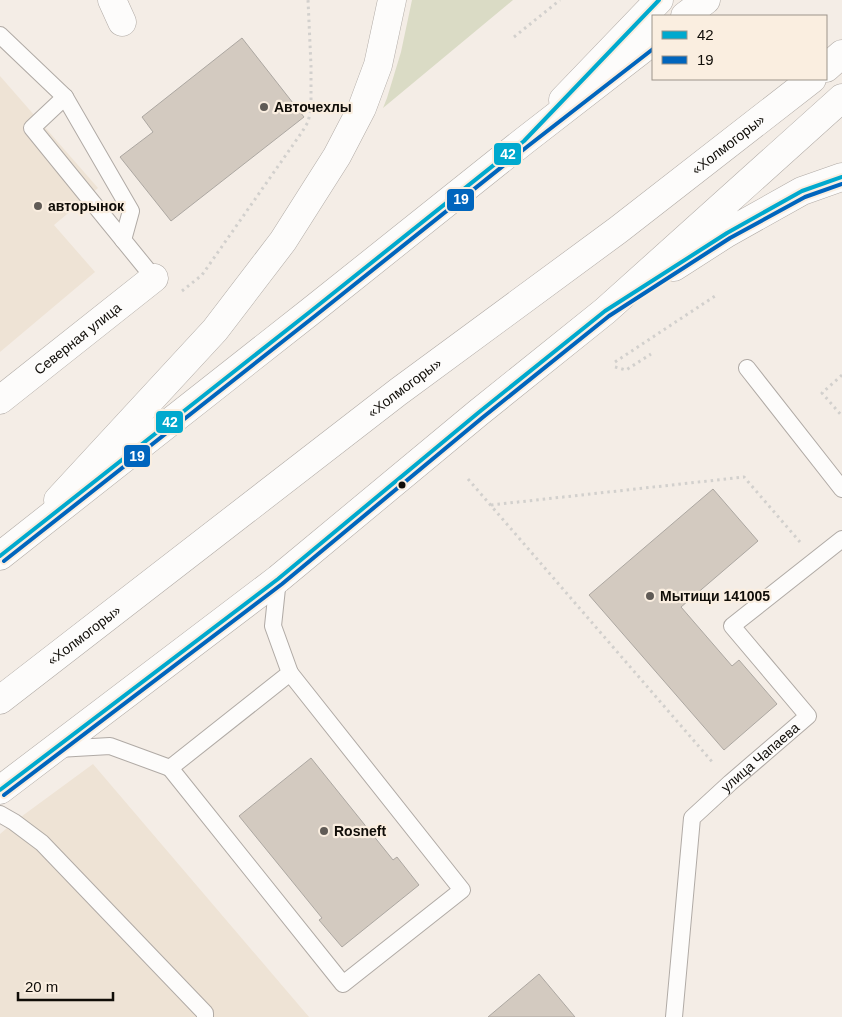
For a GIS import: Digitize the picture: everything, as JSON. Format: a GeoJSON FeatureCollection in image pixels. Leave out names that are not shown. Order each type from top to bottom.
{"type":"FeatureCollection","features":[{"type":"Feature","properties":{"kind":"main road"},"geometry":{"type":"LineString","coordinates":[[10,549],[215,330],[283,241],[337,156],[362,108],[378,66],[392,0]]}},
{"type":"Feature","properties":{"kind":"main road"},"geometry":{"type":"LineString","coordinates":[[524,141],[659,0]]}},
{"type":"Feature","properties":{"kind":"main road"},"geometry":{"type":"LineString","coordinates":[[686,15],[706,0]]}},
{"type":"Feature","properties":{"kind":"main road"},"geometry":{"type":"LineString","coordinates":[[10,549],[652,42]]}},
{"type":"Feature","properties":{"kind":"main road"},"geometry":{"type":"LineString","coordinates":[[827,67],[842,54]]}},
{"type":"Feature","properties":{"kind":"main road","name":"«Холмогоры»"},"geometry":{"type":"LineString","coordinates":[[0,700],[390,398],[618,230],[811,80]]}},
{"type":"Feature","properties":{"kind":"main road"},"geometry":{"type":"LineString","coordinates":[[0,790],[278,579],[478,413],[605,311],[842,98]]}},
{"type":"Feature","properties":{"kind":"main road"},"geometry":{"type":"LineString","coordinates":[[605,311],[760,214],[802,191],[842,177]]}},
{"type":"Feature","properties":{"kind":"main road","name":"Северная улица"},"geometry":{"type":"LineString","coordinates":[[0,400],[154,278]]}},
{"type":"Feature","properties":{"kind":"lane"},"geometry":{"type":"LineString","coordinates":[[0,35],[65,98],[130,211],[123,240]]}},
{"type":"Feature","properties":{"kind":"lane"},"geometry":{"type":"LineString","coordinates":[[65,98],[32,128],[154,278]]}},
{"type":"Feature","properties":{"kind":"lane"},"geometry":{"type":"LineString","coordinates":[[747,368],[842,489]]}},
{"type":"Feature","properties":{"kind":"lane","name":"улица Чапаева"},"geometry":{"type":"LineString","coordinates":[[674,1017],[692,818],[730,782],[808,716],[732,626],[842,539]]}},
{"type":"Feature","properties":{"kind":"lane"},"geometry":{"type":"LineString","coordinates":[[56,749],[110,746],[170,768],[343,984],[462,890],[290,673],[273,626],[278,579]]}},
{"type":"Feature","properties":{"kind":"lane"},"geometry":{"type":"LineString","coordinates":[[170,768],[290,673]]}},
{"type":"Feature","properties":{"kind":"lane"},"geometry":{"type":"LineString","coordinates":[[0,814],[42,843],[206,1017]]}},
{"type":"Feature","properties":{"kind":"path"},"geometry":{"type":"LineString","coordinates":[[179,294],[202,275],[308,122],[311,109],[311,74],[308,0]]}},
{"type":"Feature","properties":{"kind":"path"},"geometry":{"type":"LineString","coordinates":[[514,37],[560,0]]}},
{"type":"Feature","properties":{"kind":"path"},"geometry":{"type":"LineString","coordinates":[[615,362],[716,296]]}},
{"type":"Feature","properties":{"kind":"path"},"geometry":{"type":"LineString","coordinates":[[615,367],[626,370],[651,354]]}},
{"type":"Feature","properties":{"kind":"path"},"geometry":{"type":"LineString","coordinates":[[842,375],[822,393],[842,416]]}},
{"type":"Feature","properties":{"kind":"path"},"geometry":{"type":"LineString","coordinates":[[490,505],[744,477],[815,560]]}},
{"type":"Feature","properties":{"kind":"path"},"geometry":{"type":"LineString","coordinates":[[468,479],[730,782]]}},
{"type":"Feature","properties":{"kind":"shaded area","name":"авторынок"},"geometry":{"type":"Polygon","coordinates":[[[0,76],[98,188],[54,225],[95,272],[0,352],[0,76]]]}},
{"type":"Feature","properties":{"kind":"shaded area"},"geometry":{"type":"Polygon","coordinates":[[[93,764],[309,1017],[0,1017],[0,834],[93,764]]]}},
{"type":"Feature","properties":{"kind":"green space"},"geometry":{"type":"Polygon","coordinates":[[[412,0],[513,0],[383,108],[401,52],[412,0]]]}},
{"type":"Feature","properties":{"kind":"building"},"geometry":{"type":"Polygon","coordinates":[[[242,38],[304,117],[171,221],[120,157],[153,132],[142,117],[242,38]]]}},
{"type":"Feature","properties":{"kind":"building"},"geometry":{"type":"Polygon","coordinates":[[[713,489],[758,541],[681,607],[732,666],[739,660],[777,704],[724,750],[589,595],[713,489]]]}},
{"type":"Feature","properties":{"kind":"building"},"geometry":{"type":"Polygon","coordinates":[[[311,758],[393,860],[397,857],[419,885],[342,947],[319,920],[322,918],[239,816],[311,758]]]}},
{"type":"Feature","properties":{"kind":"building"},"geometry":{"type":"Polygon","coordinates":[[[539,974],[575,1017],[488,1017],[539,974]]]}},
{"type":"Feature","properties":{"kind":"transit line","name":"42"},"geometry":{"type":"LineString","coordinates":[[0,556],[524,141],[659,0]]}},
{"type":"Feature","properties":{"kind":"transit line","name":"19"},"geometry":{"type":"LineString","coordinates":[[4,561],[652,50]]}},
{"type":"Feature","properties":{"kind":"transit line","name":"42"},"geometry":{"type":"LineString","coordinates":[[0,790],[278,579],[478,413],[605,311],[727,233],[802,191],[842,177]]}},
{"type":"Feature","properties":{"kind":"transit line","name":"19"},"geometry":{"type":"LineString","coordinates":[[4,795],[282,584],[482,418],[609,316],[730,238],[805,197],[842,184]]}},
{"type":"Feature","properties":{"kind":"place","name":"Авточехлы"},"geometry":{"type":"Point","coordinates":[264,107]}},
{"type":"Feature","properties":{"kind":"place","name":"авторынок"},"geometry":{"type":"Point","coordinates":[38,206]}},
{"type":"Feature","properties":{"kind":"place","name":"Мытищи 141005"},"geometry":{"type":"Point","coordinates":[650,596]}},
{"type":"Feature","properties":{"kind":"place","name":"Rosneft"},"geometry":{"type":"Point","coordinates":[324,831]}}]}
